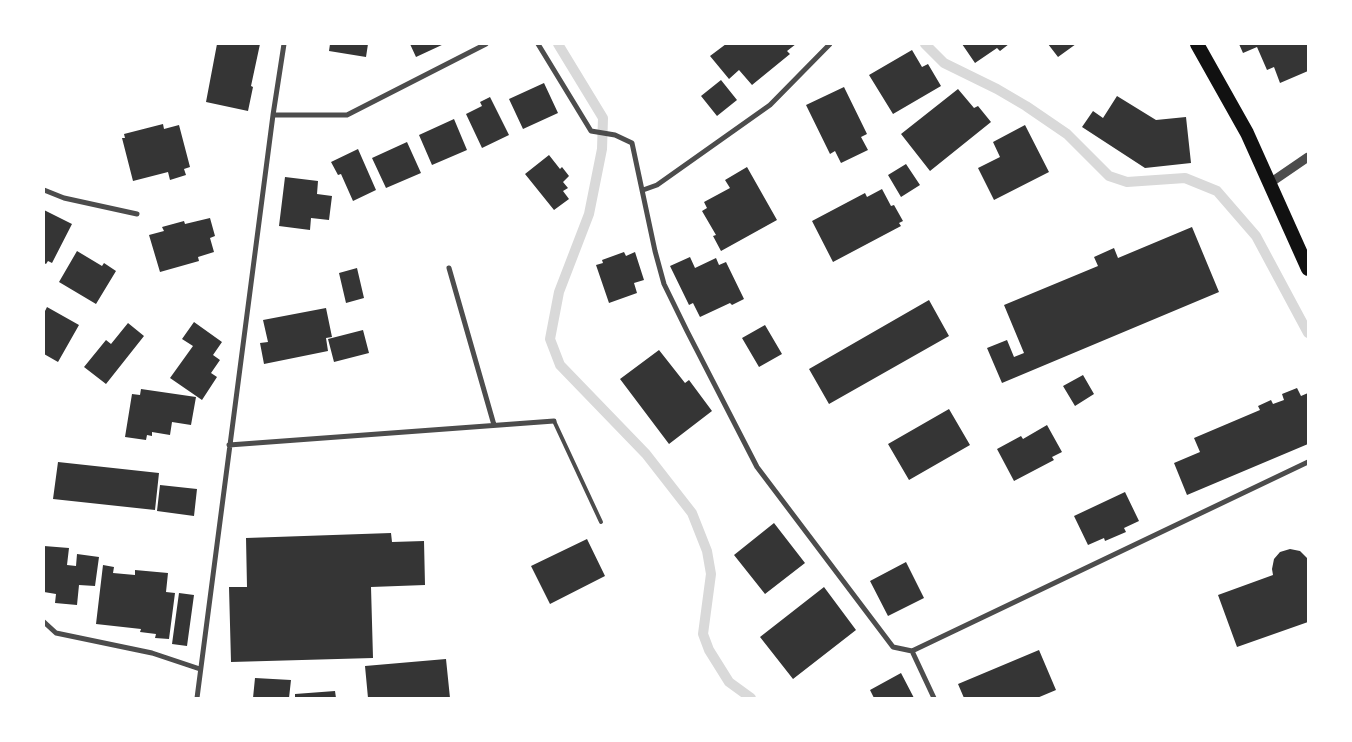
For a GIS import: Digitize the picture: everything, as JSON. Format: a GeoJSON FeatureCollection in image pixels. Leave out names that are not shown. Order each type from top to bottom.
{"type":"FeatureCollection","features":[{"type":"Feature","properties":{"kind":"highway"},"geometry":{"type":"LineString","coordinates":[[1197,44],[1246,133],[1308,269]]}},
{"type":"Feature","properties":{"kind":"street"},"geometry":{"type":"LineString","coordinates":[[197,698],[273,114],[284,44]]}},
{"type":"Feature","properties":{"kind":"street"},"geometry":{"type":"LineString","coordinates":[[273,114],[347,116],[486,44]]}},
{"type":"Feature","properties":{"kind":"street"},"geometry":{"type":"LineString","coordinates":[[538,44],[591,131],[615,134],[632,143],[664,284],[757,467],[893,647],[912,651],[1308,462]]}},
{"type":"Feature","properties":{"kind":"street"},"geometry":{"type":"LineString","coordinates":[[643,190],[657,184],[770,106],[830,44]]}},
{"type":"Feature","properties":{"kind":"street"},"geometry":{"type":"LineString","coordinates":[[1270,183],[1308,157]]}},
{"type":"Feature","properties":{"kind":"street"},"geometry":{"type":"LineString","coordinates":[[44,190],[64,198],[137,214]]}},
{"type":"Feature","properties":{"kind":"street"},"geometry":{"type":"LineString","coordinates":[[449,268],[494,425]]}},
{"type":"Feature","properties":{"kind":"street"},"geometry":{"type":"LineString","coordinates":[[230,445],[554,421]]}},
{"type":"Feature","properties":{"kind":"street"},"geometry":{"type":"LineString","coordinates":[[44,622],[56,633],[152,653],[200,669]]}},
{"type":"Feature","properties":{"kind":"street"},"geometry":{"type":"LineString","coordinates":[[912,651],[934,698]]}},
{"type":"Feature","properties":{"kind":"lane"},"geometry":{"type":"LineString","coordinates":[[554,421],[600,522]]}},
{"type":"Feature","properties":{"kind":"building"},"geometry":{"type":"Polygon","coordinates":[[[217,44],[260,44],[248,111],[206,102],[217,44]]]}},
{"type":"Feature","properties":{"kind":"building"},"geometry":{"type":"Polygon","coordinates":[[[330,44],[368,44],[366,57],[329,51],[330,44]]]}},
{"type":"Feature","properties":{"kind":"building"},"geometry":{"type":"Polygon","coordinates":[[[410,44],[444,44],[416,57],[410,44]]]}},
{"type":"Feature","properties":{"kind":"building"},"geometry":{"type":"Polygon","coordinates":[[[726,44],[796,44],[787,51],[790,54],[752,85],[739,70],[729,79],[710,56],[726,44]]]}},
{"type":"Feature","properties":{"kind":"building"},"geometry":{"type":"Polygon","coordinates":[[[962,44],[1009,44],[1000,51],[997,48],[975,63],[962,44]]]}},
{"type":"Feature","properties":{"kind":"building"},"geometry":{"type":"Polygon","coordinates":[[[1048,44],[1076,44],[1058,57],[1048,44]]]}},
{"type":"Feature","properties":{"kind":"building"},"geometry":{"type":"Polygon","coordinates":[[[1239,44],[1308,44],[1308,71],[1280,83],[1274,67],[1267,70],[1257,47],[1243,53],[1239,44]]]}},
{"type":"Feature","properties":{"kind":"building"},"geometry":{"type":"Polygon","coordinates":[[[912,50],[922,67],[928,64],[941,86],[893,114],[869,75],[912,50]]]}},
{"type":"Feature","properties":{"kind":"building"},"geometry":{"type":"Polygon","coordinates":[[[721,80],[737,100],[717,116],[701,96],[721,80]]]}},
{"type":"Feature","properties":{"kind":"building"},"geometry":{"type":"Polygon","coordinates":[[[544,83],[558,113],[523,129],[509,99],[544,83]]]}},
{"type":"Feature","properties":{"kind":"building"},"geometry":{"type":"Polygon","coordinates":[[[844,87],[867,134],[861,137],[868,150],[841,163],[835,151],[830,154],[806,105],[844,87]]]}},
{"type":"Feature","properties":{"kind":"building"},"geometry":{"type":"Polygon","coordinates":[[[958,89],[974,108],[978,106],[991,122],[930,171],[901,134],[958,89]]]}},
{"type":"Feature","properties":{"kind":"building"},"geometry":{"type":"Polygon","coordinates":[[[1117,96],[1156,120],[1186,117],[1191,163],[1145,168],[1082,127],[1093,111],[1103,118],[1117,96]]]}},
{"type":"Feature","properties":{"kind":"building"},"geometry":{"type":"Polygon","coordinates":[[[490,97],[509,135],[482,148],[466,114],[482,106],[480,102],[490,97]]]}},
{"type":"Feature","properties":{"kind":"building"},"geometry":{"type":"Polygon","coordinates":[[[454,119],[467,150],[432,165],[419,135],[454,119]]]}},
{"type":"Feature","properties":{"kind":"building"},"geometry":{"type":"Polygon","coordinates":[[[163,124],[164,129],[179,125],[190,167],[184,169],[186,175],[170,180],[168,172],[133,181],[122,138],[125,138],[124,134],[163,124]]]}},
{"type":"Feature","properties":{"kind":"building"},"geometry":{"type":"Polygon","coordinates":[[[1025,125],[1049,172],[994,200],[978,168],[1000,157],[993,142],[1025,125]]]}},
{"type":"Feature","properties":{"kind":"building"},"geometry":{"type":"Polygon","coordinates":[[[407,142],[421,173],[386,188],[372,158],[407,142]]]}},
{"type":"Feature","properties":{"kind":"building"},"geometry":{"type":"Polygon","coordinates":[[[358,149],[376,190],[353,201],[341,174],[338,175],[331,162],[358,149]]]}},
{"type":"Feature","properties":{"kind":"building"},"geometry":{"type":"Polygon","coordinates":[[[549,155],[560,169],[562,167],[569,176],[563,182],[568,188],[563,191],[569,199],[554,210],[525,174],[549,155]]]}},
{"type":"Feature","properties":{"kind":"building"},"geometry":{"type":"Polygon","coordinates":[[[906,164],[920,185],[901,197],[888,175],[906,164]]]}},
{"type":"Feature","properties":{"kind":"building"},"geometry":{"type":"Polygon","coordinates":[[[747,167],[777,220],[721,251],[713,236],[716,235],[702,211],[707,208],[704,202],[730,188],[725,180],[747,167]]]}},
{"type":"Feature","properties":{"kind":"building"},"geometry":{"type":"Polygon","coordinates":[[[285,177],[318,181],[317,194],[332,196],[329,220],[311,218],[310,230],[279,226],[285,177]]]}},
{"type":"Feature","properties":{"kind":"building"},"geometry":{"type":"Polygon","coordinates":[[[882,189],[891,206],[894,205],[903,221],[899,223],[901,226],[833,262],[812,221],[865,193],[867,197],[882,189]]]}},
{"type":"Feature","properties":{"kind":"building"},"geometry":{"type":"Polygon","coordinates":[[[44,210],[72,224],[52,263],[48,261],[46,264],[44,263],[44,210]]]}},
{"type":"Feature","properties":{"kind":"building"},"geometry":{"type":"Polygon","coordinates":[[[210,218],[215,236],[210,238],[214,252],[198,257],[199,261],[160,272],[149,235],[164,231],[162,227],[184,221],[185,224],[210,218]]]}},
{"type":"Feature","properties":{"kind":"building"},"geometry":{"type":"Polygon","coordinates":[[[1192,227],[1219,292],[1002,383],[987,348],[1007,340],[1014,357],[1024,353],[1004,305],[1098,266],[1094,257],[1114,248],[1118,258],[1192,227]]]}},
{"type":"Feature","properties":{"kind":"building"},"geometry":{"type":"Polygon","coordinates":[[[77,251],[102,266],[104,263],[116,271],[96,304],[59,282],[77,251]]]}},
{"type":"Feature","properties":{"kind":"building"},"geometry":{"type":"Polygon","coordinates":[[[624,252],[626,256],[635,252],[644,280],[634,283],[637,293],[609,303],[596,265],[603,263],[602,260],[624,252]]]}},
{"type":"Feature","properties":{"kind":"building"},"geometry":{"type":"Polygon","coordinates":[[[690,257],[695,268],[716,258],[719,265],[726,262],[744,299],[732,305],[730,303],[700,317],[693,303],[689,305],[670,266],[690,257]]]}},
{"type":"Feature","properties":{"kind":"building"},"geometry":{"type":"Polygon","coordinates":[[[357,268],[364,298],[346,303],[339,273],[357,268]]]}},
{"type":"Feature","properties":{"kind":"building"},"geometry":{"type":"Polygon","coordinates":[[[929,300],[949,336],[829,404],[809,369],[929,300]]]}},
{"type":"Feature","properties":{"kind":"building"},"geometry":{"type":"Polygon","coordinates":[[[47,307],[79,325],[58,362],[44,354],[44,313],[47,307]]]}},
{"type":"Feature","properties":{"kind":"building"},"geometry":{"type":"Polygon","coordinates":[[[326,308],[332,337],[326,338],[328,351],[264,364],[260,343],[268,342],[263,320],[326,308]]]}},
{"type":"Feature","properties":{"kind":"building"},"geometry":{"type":"Polygon","coordinates":[[[194,322],[222,342],[213,355],[220,360],[211,373],[217,377],[202,400],[170,378],[193,346],[182,339],[194,322]]]}},
{"type":"Feature","properties":{"kind":"building"},"geometry":{"type":"Polygon","coordinates":[[[128,323],[144,336],[106,384],[84,367],[106,340],[111,344],[128,323]]]}},
{"type":"Feature","properties":{"kind":"building"},"geometry":{"type":"Polygon","coordinates":[[[765,325],[782,354],[759,367],[742,338],[765,325]]]}},
{"type":"Feature","properties":{"kind":"building"},"geometry":{"type":"Polygon","coordinates":[[[363,330],[369,353],[334,362],[328,339],[363,330]]]}},
{"type":"Feature","properties":{"kind":"building"},"geometry":{"type":"Polygon","coordinates":[[[659,350],[685,383],[689,380],[712,411],[669,444],[620,379],[659,350]]]}},
{"type":"Feature","properties":{"kind":"building"},"geometry":{"type":"Polygon","coordinates":[[[1083,375],[1094,394],[1075,406],[1063,386],[1083,375]]]}},
{"type":"Feature","properties":{"kind":"building"},"geometry":{"type":"Polygon","coordinates":[[[1297,388],[1301,396],[1308,393],[1308,444],[1187,495],[1174,463],[1200,452],[1194,438],[1260,410],[1258,406],[1271,400],[1273,404],[1284,400],[1282,394],[1297,388]]]}},
{"type":"Feature","properties":{"kind":"building"},"geometry":{"type":"Polygon","coordinates":[[[141,389],[196,397],[191,425],[172,422],[170,435],[152,432],[152,436],[147,435],[146,440],[125,437],[132,394],[140,395],[141,389]]]}},
{"type":"Feature","properties":{"kind":"building"},"geometry":{"type":"Polygon","coordinates":[[[949,409],[970,445],[909,480],[888,444],[949,409]]]}},
{"type":"Feature","properties":{"kind":"building"},"geometry":{"type":"Polygon","coordinates":[[[1047,425],[1062,452],[1052,457],[1054,460],[1014,481],[997,449],[1021,436],[1023,439],[1047,425]]]}},
{"type":"Feature","properties":{"kind":"building"},"geometry":{"type":"Polygon","coordinates":[[[58,462],[159,473],[155,510],[53,499],[58,462]]]}},
{"type":"Feature","properties":{"kind":"building"},"geometry":{"type":"Polygon","coordinates":[[[160,485],[197,489],[194,516],[157,511],[160,485]]]}},
{"type":"Feature","properties":{"kind":"building"},"geometry":{"type":"Polygon","coordinates":[[[1125,492],[1139,521],[1124,528],[1126,532],[1105,541],[1104,538],[1088,545],[1074,516],[1125,492]]]}},
{"type":"Feature","properties":{"kind":"building"},"geometry":{"type":"Polygon","coordinates":[[[774,523],[805,563],[765,594],[734,555],[774,523]]]}},
{"type":"Feature","properties":{"kind":"building"},"geometry":{"type":"Polygon","coordinates":[[[391,533],[392,542],[424,541],[425,585],[371,587],[373,658],[231,662],[229,587],[247,587],[246,538],[391,533]]]}},
{"type":"Feature","properties":{"kind":"building"},"geometry":{"type":"Polygon","coordinates":[[[587,539],[605,576],[550,604],[531,566],[587,539]]]}},
{"type":"Feature","properties":{"kind":"building"},"geometry":{"type":"Polygon","coordinates":[[[44,546],[69,548],[67,565],[76,566],[77,554],[99,557],[95,586],[79,585],[77,605],[55,603],[56,594],[44,592],[44,546]]]}},
{"type":"Feature","properties":{"kind":"building"},"geometry":{"type":"Polygon","coordinates":[[[1290,549],[1300,551],[1308,559],[1308,622],[1237,647],[1218,595],[1273,575],[1274,559],[1280,552],[1290,549]]]}},
{"type":"Feature","properties":{"kind":"building"},"geometry":{"type":"Polygon","coordinates":[[[906,562],[924,598],[888,616],[870,581],[906,562]]]}},
{"type":"Feature","properties":{"kind":"building"},"geometry":{"type":"Polygon","coordinates":[[[103,565],[114,567],[113,573],[135,575],[135,570],[168,573],[166,592],[175,593],[169,639],[155,638],[156,634],[140,632],[141,629],[96,624],[103,565]]]}},
{"type":"Feature","properties":{"kind":"building"},"geometry":{"type":"Polygon","coordinates":[[[824,587],[856,630],[793,679],[760,637],[824,587]]]}},
{"type":"Feature","properties":{"kind":"building"},"geometry":{"type":"Polygon","coordinates":[[[179,593],[194,595],[187,646],[172,644],[179,593]]]}},
{"type":"Feature","properties":{"kind":"building"},"geometry":{"type":"Polygon","coordinates":[[[1039,650],[1056,690],[1037,698],[964,698],[958,684],[1039,650]]]}},
{"type":"Feature","properties":{"kind":"building"},"geometry":{"type":"Polygon","coordinates":[[[446,659],[450,698],[368,698],[365,666],[446,659]]]}},
{"type":"Feature","properties":{"kind":"building"},"geometry":{"type":"Polygon","coordinates":[[[901,673],[914,698],[874,698],[870,690],[901,673]]]}},
{"type":"Feature","properties":{"kind":"building"},"geometry":{"type":"Polygon","coordinates":[[[255,678],[291,680],[289,698],[253,698],[255,678]]]}},
{"type":"Feature","properties":{"kind":"building"},"geometry":{"type":"Polygon","coordinates":[[[335,691],[336,698],[295,698],[295,694],[335,691]]]}},
{"type":"Feature","properties":{"kind":"waterway"},"geometry":{"type":"LineString","coordinates":[[558,44],[603,118],[602,149],[589,214],[559,292],[550,339],[560,365],[646,454],[692,513],[707,551],[711,574],[703,634],[709,650],[729,682],[751,698]]}},
{"type":"Feature","properties":{"kind":"waterway"},"geometry":{"type":"LineString","coordinates":[[925,44],[944,63],[997,89],[1067,134],[1109,176],[1127,182],[1185,178],[1217,191],[1256,236],[1308,333]]}}]}
